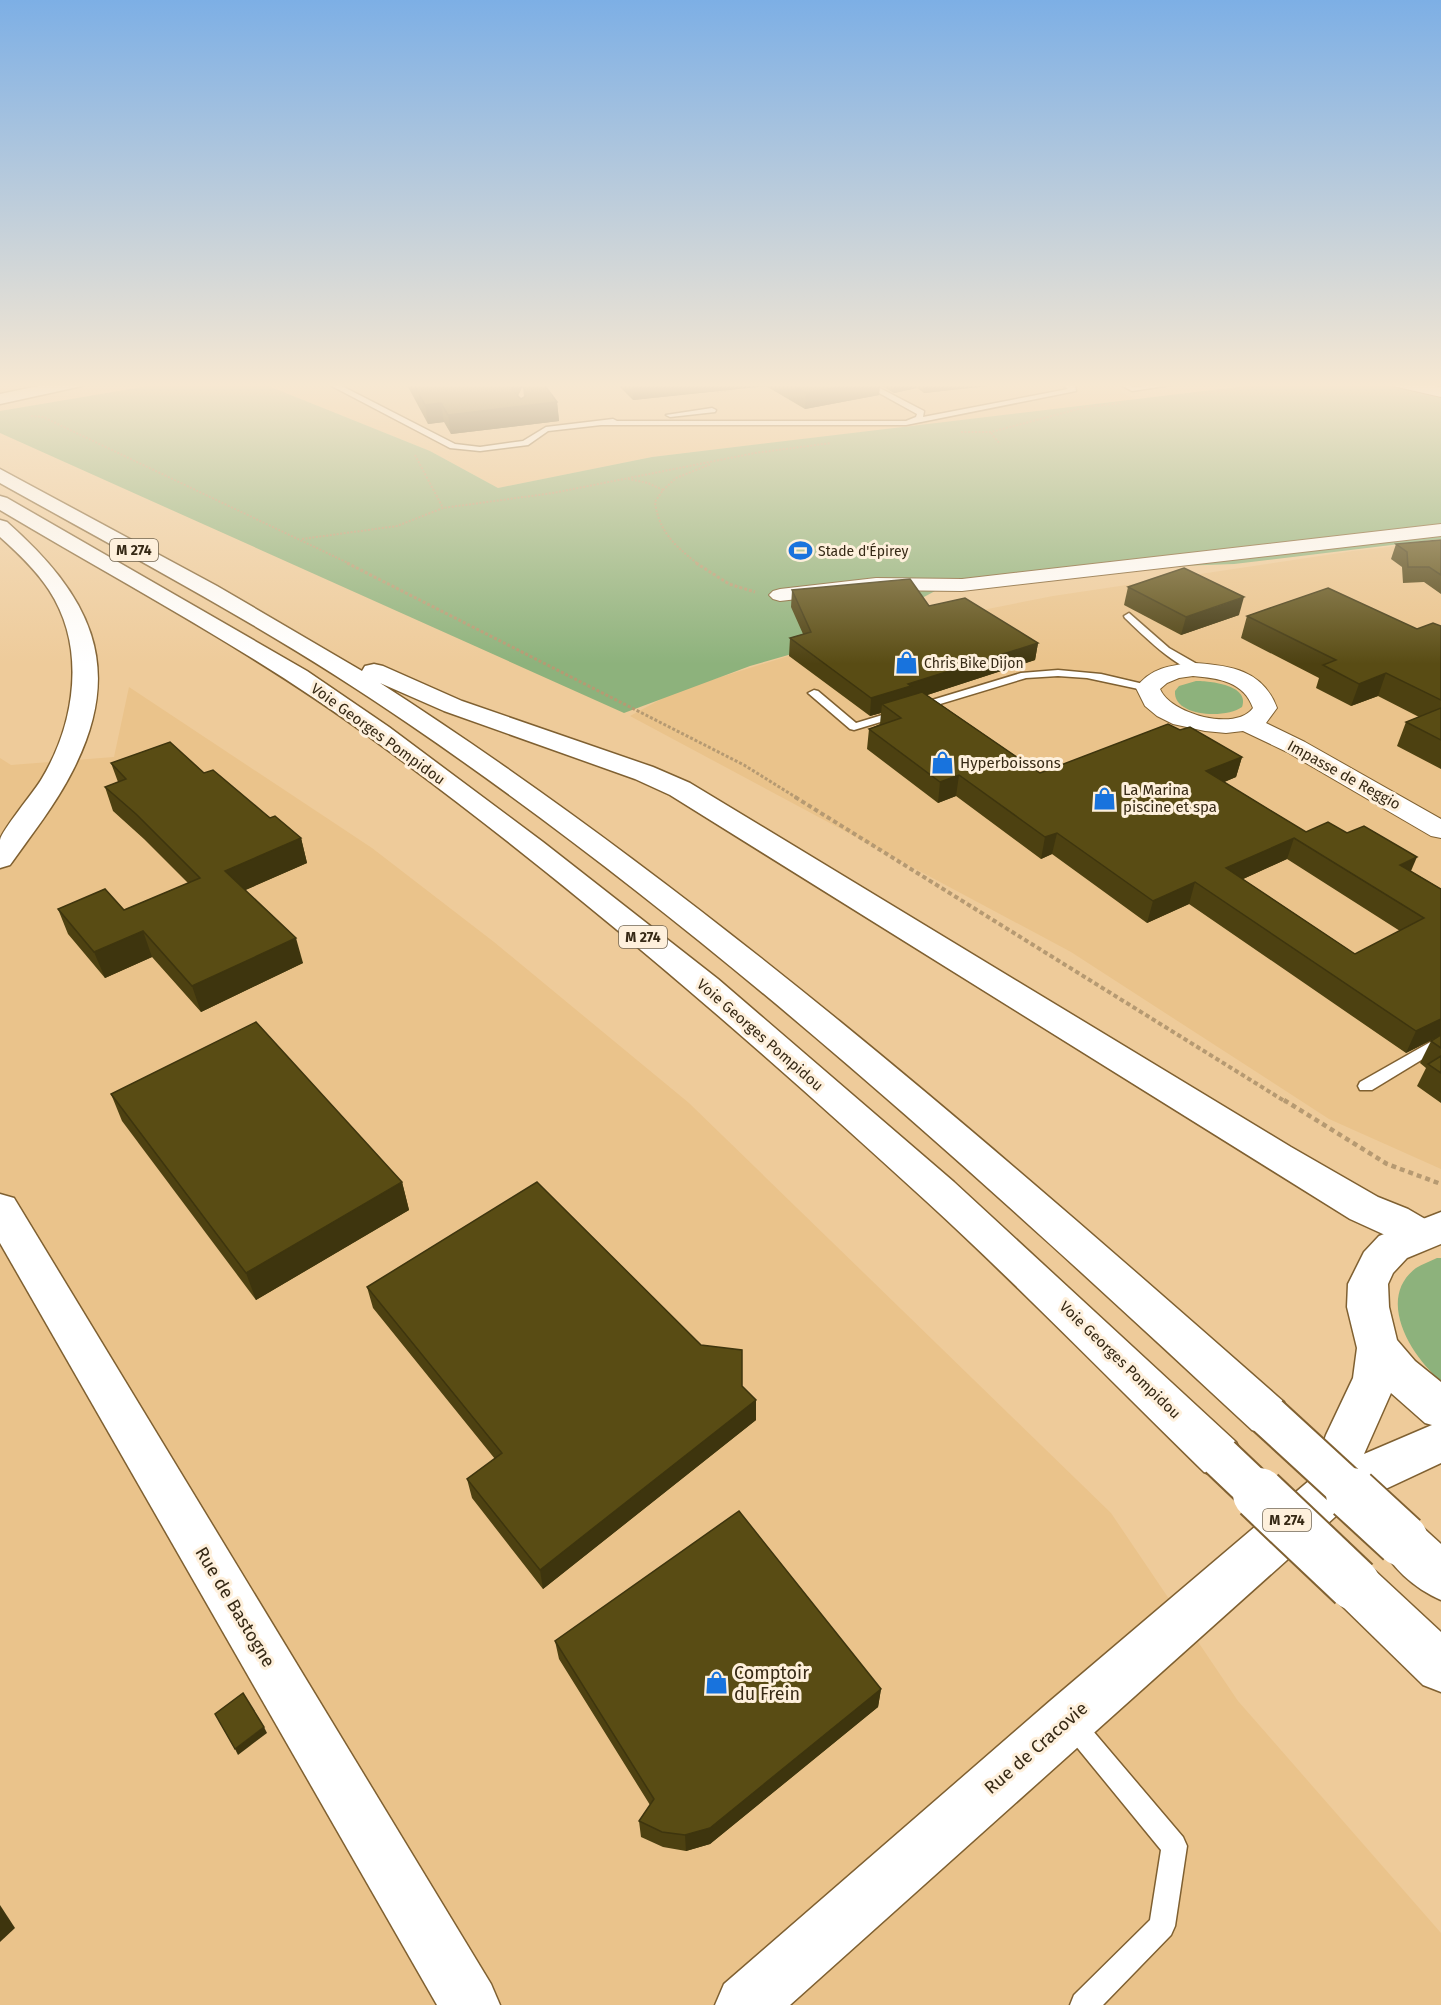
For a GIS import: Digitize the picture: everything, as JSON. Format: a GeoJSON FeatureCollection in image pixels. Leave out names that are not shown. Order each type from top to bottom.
{"type":"FeatureCollection","features":[{"type":"Feature","properties":{"kind":"main road","name":"Voie Georges Pompidou"},"geometry":{"type":"LineString","coordinates":[[3,477],[336,664],[416,716],[578,833],[748,964],[981,1158],[1268,1416],[1441,1576]]}},
{"type":"Feature","properties":{"kind":"main road","name":"Voie Georges Pompidou"},"geometry":{"type":"LineString","coordinates":[[0,502],[298,676],[380,732],[533,848],[706,987],[941,1192],[1441,1667]]}},
{"type":"Feature","properties":{"kind":"main road"},"geometry":{"type":"LineString","coordinates":[[0,526],[27,551],[62,593],[78,627],[86,662],[85,698],[75,735],[60,770],[0,859]]}},
{"type":"Feature","properties":{"kind":"main road"},"geometry":{"type":"LineString","coordinates":[[268,624],[453,706],[645,773],[680,789],[1365,1209],[1430,1231]]}},
{"type":"Feature","properties":{"kind":"main road","name":"Rue de Bastogne"},"geometry":{"type":"LineString","coordinates":[[0,1209],[470,2005]]}},
{"type":"Feature","properties":{"kind":"main road"},"geometry":{"type":"LineString","coordinates":[[1329,1493],[1348,1435],[1366,1402],[1375,1378],[1378,1348],[1368,1307],[1368,1284],[1378,1263],[1393,1247],[1430,1231]]}},
{"type":"Feature","properties":{"kind":"main road"},"geometry":{"type":"LineString","coordinates":[[1378,1348],[1400,1374],[1441,1409]]}},
{"type":"Feature","properties":{"kind":"main road","name":"Rue de Cracovie"},"geometry":{"type":"LineString","coordinates":[[745,2005],[1068,1719],[1329,1493],[1425,1448],[1441,1443]]}},
{"type":"Feature","properties":{"kind":"street"},"geometry":{"type":"LineString","coordinates":[[780,595],[876,584],[962,585],[1441,530]]}},
{"type":"Feature","properties":{"kind":"street"},"geometry":{"type":"LineString","coordinates":[[1148,688],[1163,674],[1181,670],[1200,669],[1240,679],[1257,689],[1264,699],[1265,708],[1259,717],[1246,723]]}},
{"type":"Feature","properties":{"kind":"street","name":"Impasse de Reggio"},"geometry":{"type":"LineString","coordinates":[[1148,688],[1153,701],[1165,711],[1182,719],[1205,724],[1226,726],[1246,723],[1296,747],[1441,830]]}},
{"type":"Feature","properties":{"kind":"lane"},"geometry":{"type":"LineString","coordinates":[[1129,616],[1165,650],[1200,669]]}},
{"type":"Feature","properties":{"kind":"lane"},"geometry":{"type":"LineString","coordinates":[[814,693],[854,727],[1024,675],[1050,671],[1080,672],[1148,688]]}},
{"type":"Feature","properties":{"kind":"lane"},"geometry":{"type":"LineString","coordinates":[[1366,1086],[1441,1041]]}},
{"type":"Feature","properties":{"kind":"lane"},"geometry":{"type":"LineString","coordinates":[[1068,1719],[1174,1846],[1162,1926],[1084,2005]]}},
{"type":"Feature","properties":{"kind":"path"},"geometry":{"type":"LineString","coordinates":[[169,477],[301,539],[744,765],[1388,1164],[1441,1184]]}},
{"type":"Feature","properties":{"kind":"path"},"geometry":{"type":"LineString","coordinates":[[427,477],[444,508]]}},
{"type":"Feature","properties":{"kind":"path"},"geometry":{"type":"LineString","coordinates":[[301,539],[397,526],[444,508],[553,493],[632,477]]}},
{"type":"Feature","properties":{"kind":"path"},"geometry":{"type":"LineString","coordinates":[[680,477],[663,490],[655,502],[658,520],[677,546],[708,570],[741,591],[780,595]]}},
{"type":"Feature","properties":{"kind":"path"},"geometry":{"type":"LineString","coordinates":[[624,478],[648,483],[663,490]]}},
{"type":"Feature","properties":{"kind":"shaded area"},"geometry":{"type":"Polygon","coordinates":[[[477,477],[555,477],[498,488],[477,477]]]}},
{"type":"Feature","properties":{"kind":"shaded area"},"geometry":{"type":"Polygon","coordinates":[[[1441,541],[1441,1169],[1329,1119],[1071,952],[630,716],[676,691],[856,635],[1053,596],[1353,551],[1441,541]]]}},
{"type":"Feature","properties":{"kind":"shaded area"},"geometry":{"type":"Polygon","coordinates":[[[129,687],[372,848],[494,942],[689,1103],[1111,1513],[1238,1701],[1441,1933],[1441,2005],[0,2005],[0,758],[11,765],[114,757],[129,687]]]}},
{"type":"Feature","properties":{"kind":"green space","name":"Stade d'Épirey"},"geometry":{"type":"Polygon","coordinates":[[[97,477],[477,477],[498,488],[555,477],[1441,477],[1441,539],[1234,564],[1069,570],[948,584],[848,638],[750,666],[624,713],[97,477]]]}},
{"type":"Feature","properties":{"kind":"green space"},"geometry":{"type":"Polygon","coordinates":[[[1196,681],[1219,683],[1235,689],[1243,700],[1242,707],[1234,711],[1213,714],[1191,711],[1182,706],[1177,700],[1175,691],[1179,686],[1196,681]]]}},
{"type":"Feature","properties":{"kind":"green space"},"geometry":{"type":"Polygon","coordinates":[[[1441,1258],[1441,1381],[1419,1358],[1402,1327],[1398,1311],[1399,1295],[1404,1281],[1416,1268],[1441,1258]]]}},
{"type":"Feature","properties":{"kind":"building"},"geometry":{"type":"Polygon","coordinates":[[[1441,540],[1441,575],[1429,567],[1408,567],[1407,552],[1396,544],[1441,540]]]}},
{"type":"Feature","properties":{"kind":"building"},"geometry":{"type":"Polygon","coordinates":[[[1184,568],[1244,597],[1186,617],[1128,587],[1184,568]]]}},
{"type":"Feature","properties":{"kind":"building"},"geometry":{"type":"Polygon","coordinates":[[[910,579],[929,606],[965,598],[1038,643],[871,698],[790,638],[811,632],[792,590],[910,579]]]}},
{"type":"Feature","properties":{"kind":"building"},"geometry":{"type":"Polygon","coordinates":[[[1328,588],[1417,629],[1433,623],[1441,626],[1441,700],[1386,673],[1359,684],[1323,665],[1336,660],[1247,616],[1328,588]]]}},
{"type":"Feature","properties":{"kind":"building"},"geometry":{"type":"Polygon","coordinates":[[[922,692],[1040,773],[1168,724],[1180,730],[1190,727],[1242,757],[1206,771],[1306,832],[1328,822],[1347,833],[1364,826],[1417,857],[1400,865],[1441,889],[1441,1019],[1416,1031],[1195,882],[1153,901],[1057,833],[1045,837],[959,775],[940,782],[869,729],[901,718],[882,704],[922,692]],[[1294,838],[1226,868],[1355,954],[1424,918],[1294,838]]]}},
{"type":"Feature","properties":{"kind":"building"},"geometry":{"type":"Polygon","coordinates":[[[1441,708],[1441,740],[1406,722],[1441,708]]]}},
{"type":"Feature","properties":{"kind":"building"},"geometry":{"type":"Polygon","coordinates":[[[170,742],[204,773],[213,770],[270,818],[275,816],[301,838],[225,871],[296,938],[192,986],[143,931],[94,952],[58,909],[105,889],[124,910],[200,878],[136,814],[105,787],[126,779],[111,763],[170,742]]]}},
{"type":"Feature","properties":{"kind":"building"},"geometry":{"type":"Polygon","coordinates":[[[256,1022],[402,1182],[246,1273],[111,1094],[256,1022]]]}},
{"type":"Feature","properties":{"kind":"building"},"geometry":{"type":"Polygon","coordinates":[[[1441,1035],[1441,1048],[1431,1041],[1441,1035]]]}},
{"type":"Feature","properties":{"kind":"building"},"geometry":{"type":"Polygon","coordinates":[[[1441,1056],[1441,1073],[1428,1064],[1441,1056]]]}},
{"type":"Feature","properties":{"kind":"building"},"geometry":{"type":"Polygon","coordinates":[[[537,1182],[701,1345],[742,1350],[742,1386],[756,1400],[540,1570],[467,1479],[502,1453],[367,1287],[537,1182]]]}},
{"type":"Feature","properties":{"kind":"building","name":"Comptoir du Frein"},"geometry":{"type":"Polygon","coordinates":[[[739,1511],[881,1689],[710,1828],[685,1835],[662,1832],[639,1821],[654,1799],[555,1641],[739,1511]]]}},
{"type":"Feature","properties":{"kind":"building"},"geometry":{"type":"Polygon","coordinates":[[[243,1693],[264,1727],[235,1749],[215,1714],[243,1693]]]}},
{"type":"Feature","properties":{"kind":"place","name":"Stade d'Épirey"},"geometry":{"type":"Point","coordinates":[800,551]}},
{"type":"Feature","properties":{"kind":"place","name":"Chris Bike Dijon"},"geometry":{"type":"Point","coordinates":[906,663]}},
{"type":"Feature","properties":{"kind":"place","name":"Hyperboissons"},"geometry":{"type":"Point","coordinates":[942,763]}},
{"type":"Feature","properties":{"kind":"place","name":"La Marina piscine et spa"},"geometry":{"type":"Point","coordinates":[1105,799]}},
{"type":"Feature","properties":{"kind":"place","name":"Comptoir du Frein"},"geometry":{"type":"Point","coordinates":[716,1683]}}]}
